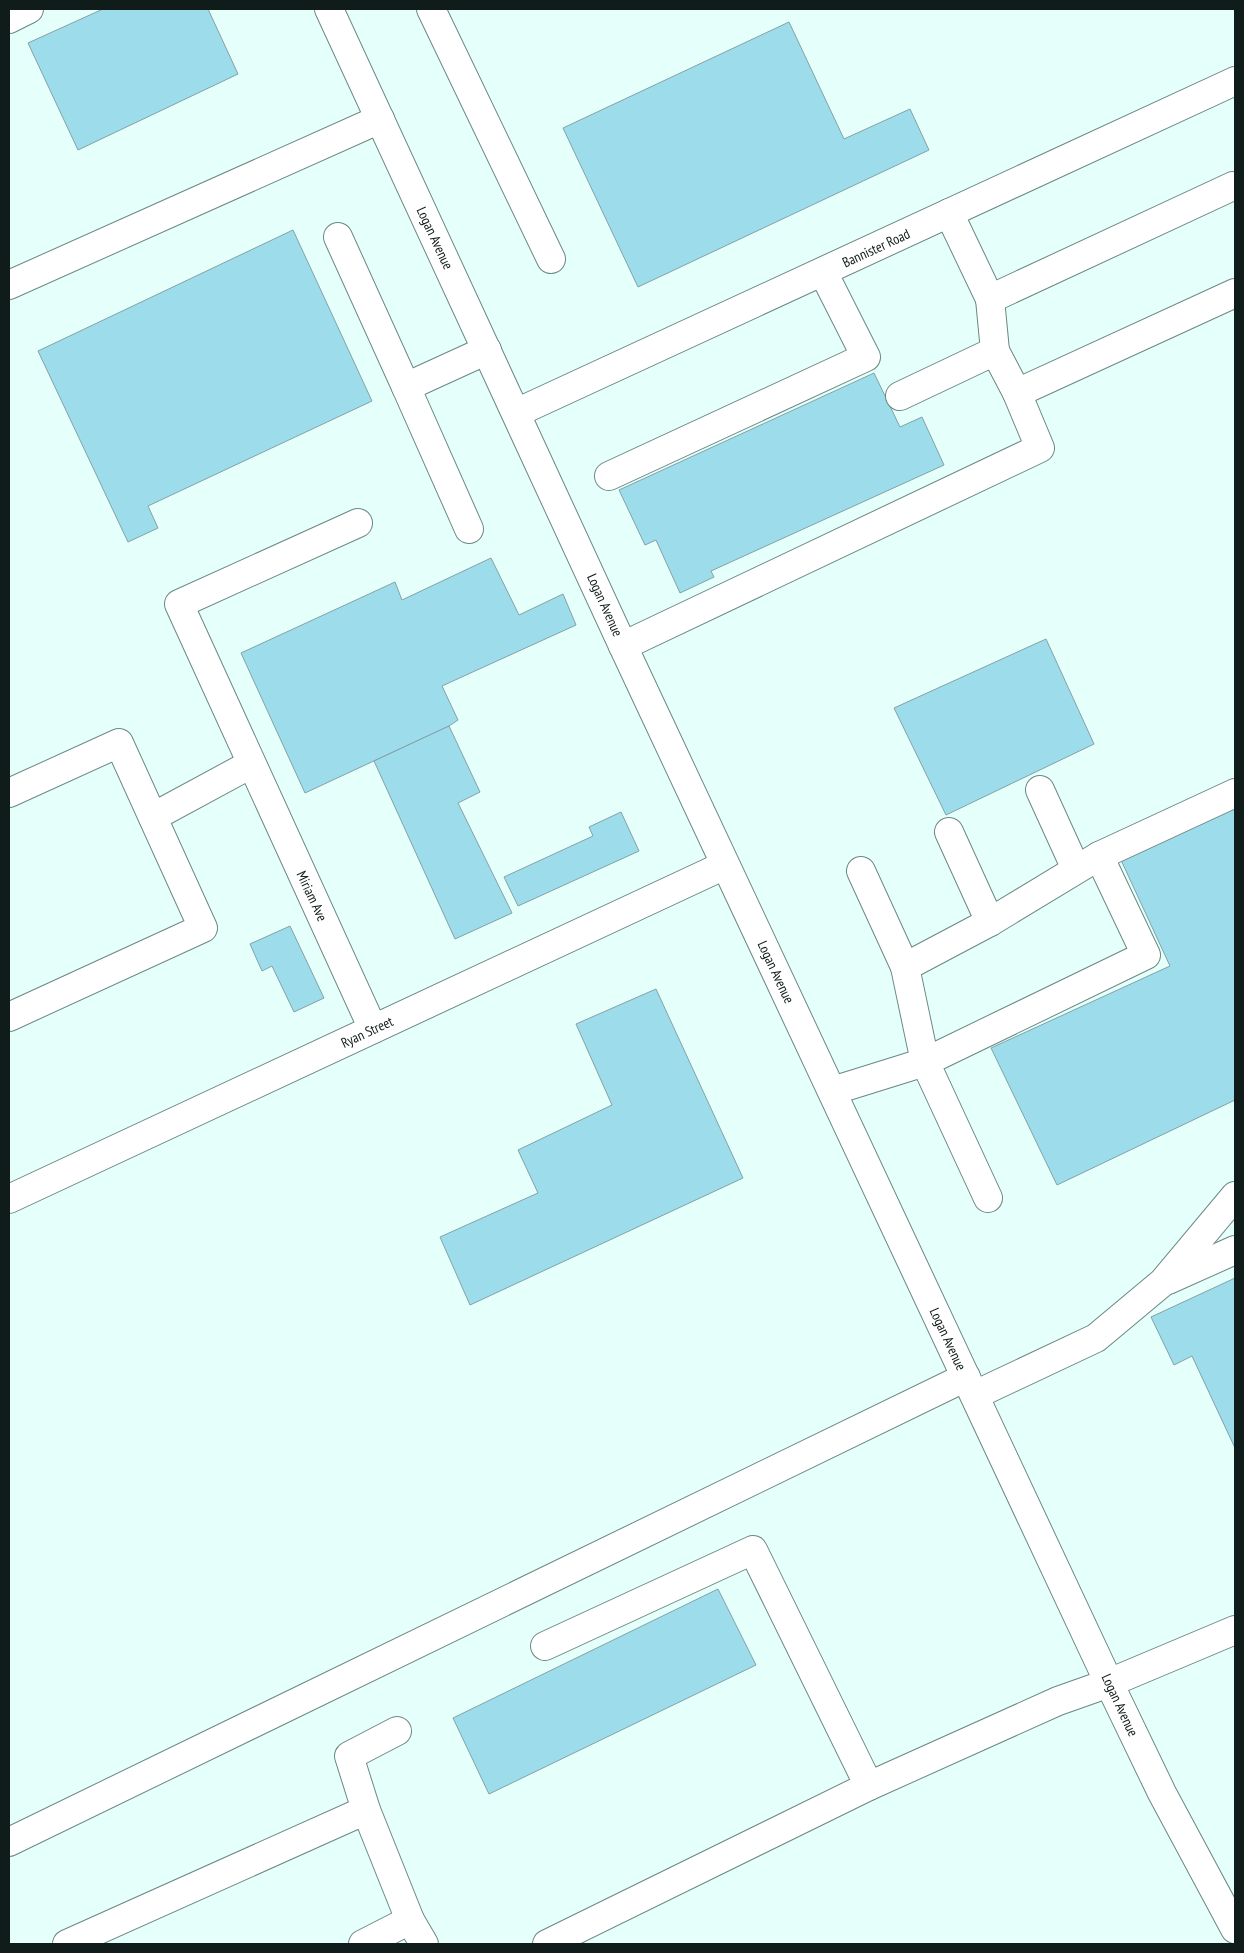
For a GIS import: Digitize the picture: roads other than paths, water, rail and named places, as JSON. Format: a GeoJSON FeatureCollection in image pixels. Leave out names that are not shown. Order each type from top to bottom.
{"type":"FeatureCollection","features":[{"type":"Feature","properties":{"kind":"street"},"geometry":{"type":"LineString","coordinates":[[9,19],[29,9]]}},
{"type":"Feature","properties":{"kind":"street","name":"Logan Avenue"},"geometry":{"type":"LineString","coordinates":[[329,9],[725,865],[1110,1683],[1162,1793],[1235,1929]]}},
{"type":"Feature","properties":{"kind":"street"},"geometry":{"type":"LineString","coordinates":[[431,9],[551,259]]}},
{"type":"Feature","properties":{"kind":"street","name":"Bannister Road"},"geometry":{"type":"LineString","coordinates":[[516,413],[1235,81]]}},
{"type":"Feature","properties":{"kind":"street"},"geometry":{"type":"LineString","coordinates":[[9,286],[380,119]]}},
{"type":"Feature","properties":{"kind":"street"},"geometry":{"type":"LineString","coordinates":[[990,299],[1233,186]]}},
{"type":"Feature","properties":{"kind":"street"},"geometry":{"type":"LineString","coordinates":[[623,646],[1040,448],[1017,394],[994,351],[990,299],[949,213]]}},
{"type":"Feature","properties":{"kind":"street"},"geometry":{"type":"LineString","coordinates":[[338,237],[469,529]]}},
{"type":"Feature","properties":{"kind":"street"},"geometry":{"type":"LineString","coordinates":[[609,476],[866,357],[823,272]]}},
{"type":"Feature","properties":{"kind":"street"},"geometry":{"type":"LineString","coordinates":[[1017,394],[1235,293]]}},
{"type":"Feature","properties":{"kind":"street"},"geometry":{"type":"LineString","coordinates":[[406,387],[487,350]]}},
{"type":"Feature","properties":{"kind":"street"},"geometry":{"type":"LineString","coordinates":[[900,396],[994,351]]}},
{"type":"Feature","properties":{"kind":"street","name":"Miriam Ave"},"geometry":{"type":"LineString","coordinates":[[358,523],[179,604],[373,1029]]}},
{"type":"Feature","properties":{"kind":"street"},"geometry":{"type":"LineString","coordinates":[[9,793],[119,743],[203,928],[9,1017]]}},
{"type":"Feature","properties":{"kind":"street"},"geometry":{"type":"LineString","coordinates":[[153,817],[251,764]]}},
{"type":"Feature","properties":{"kind":"street"},"geometry":{"type":"LineString","coordinates":[[832,1091],[925,1062],[1146,955],[1040,790]]}},
{"type":"Feature","properties":{"kind":"street"},"geometry":{"type":"LineString","coordinates":[[905,966],[990,922],[1088,862],[1235,793]]}},
{"type":"Feature","properties":{"kind":"street"},"geometry":{"type":"LineString","coordinates":[[949,832],[990,922]]}},
{"type":"Feature","properties":{"kind":"street","name":"Ryan Street"},"geometry":{"type":"LineString","coordinates":[[9,1199],[725,865]]}},
{"type":"Feature","properties":{"kind":"street"},"geometry":{"type":"LineString","coordinates":[[861,871],[905,966],[925,1062],[988,1198]]}},
{"type":"Feature","properties":{"kind":"street"},"geometry":{"type":"LineString","coordinates":[[9,1842],[971,1386],[1096,1338],[1163,1282],[1235,1196]]}},
{"type":"Feature","properties":{"kind":"street"},"geometry":{"type":"LineString","coordinates":[[1163,1282],[1235,1250]]}},
{"type":"Feature","properties":{"kind":"street"},"geometry":{"type":"LineString","coordinates":[[545,1646],[753,1550],[869,1786]]}},
{"type":"Feature","properties":{"kind":"street"},"geometry":{"type":"LineString","coordinates":[[547,1944],[869,1786],[1058,1701],[1110,1683],[1235,1630]]}},
{"type":"Feature","properties":{"kind":"street"},"geometry":{"type":"LineString","coordinates":[[397,1731],[349,1756],[366,1810],[410,1920],[424,1944]]}},
{"type":"Feature","properties":{"kind":"street"},"geometry":{"type":"LineString","coordinates":[[67,1944],[366,1810]]}},
{"type":"Feature","properties":{"kind":"street"},"geometry":{"type":"LineString","coordinates":[[363,1944],[410,1920]]}}]}
